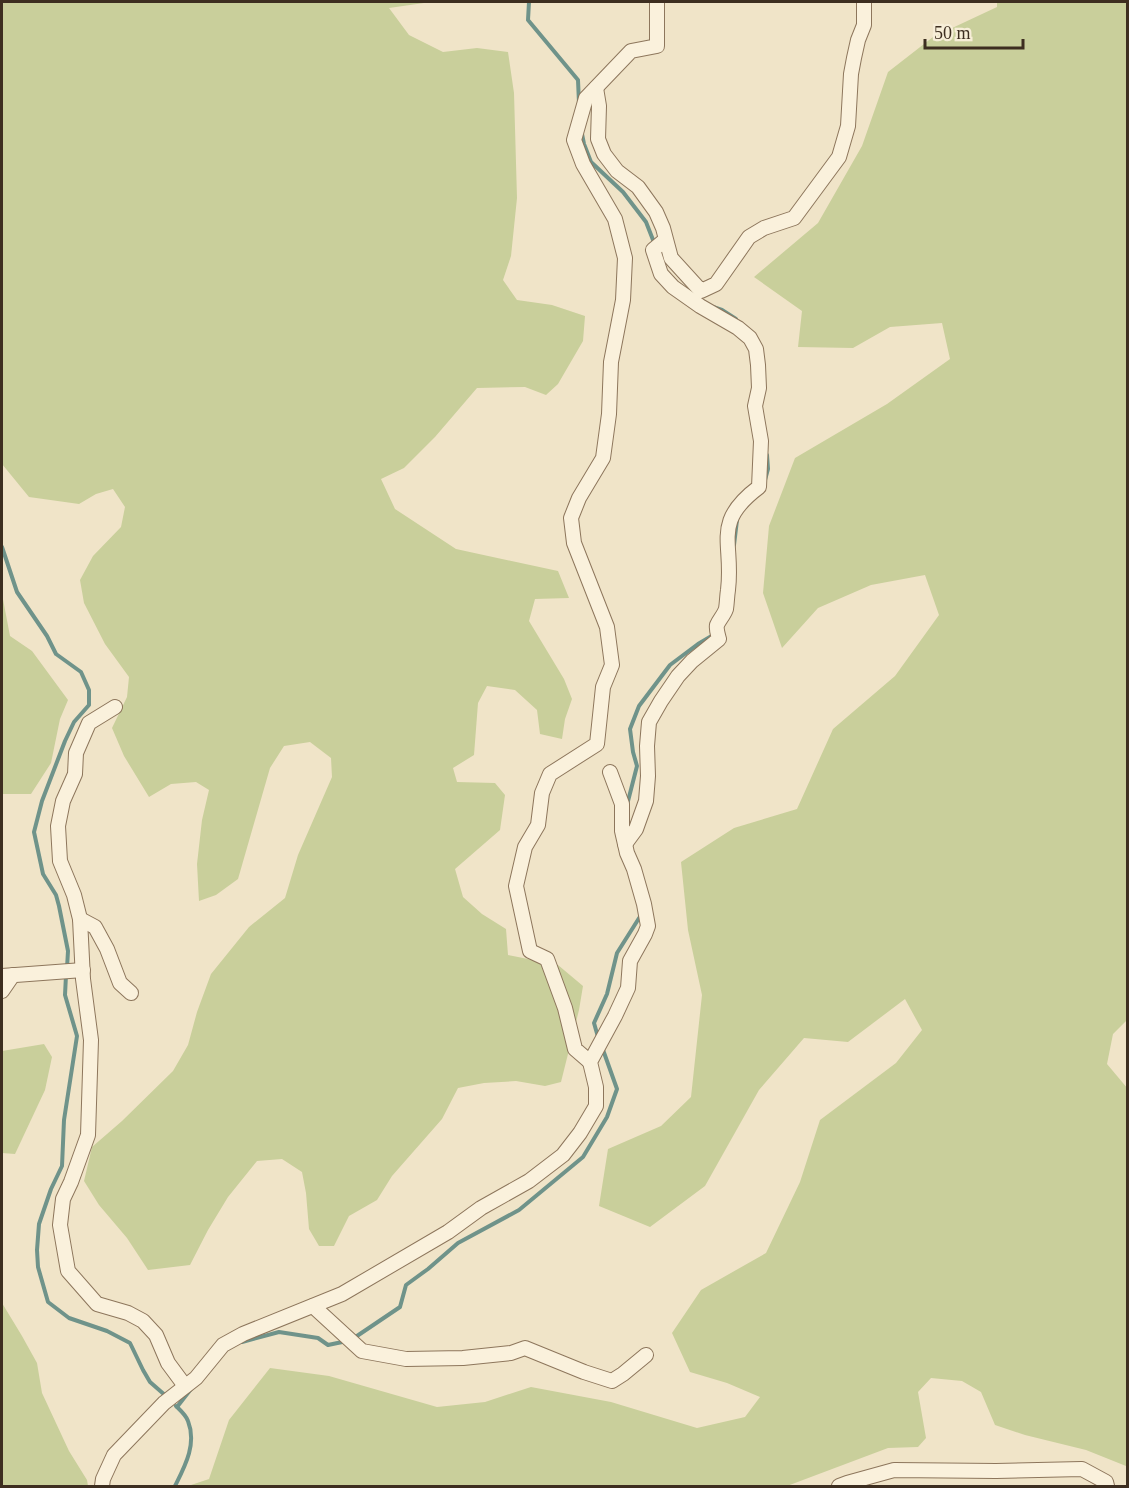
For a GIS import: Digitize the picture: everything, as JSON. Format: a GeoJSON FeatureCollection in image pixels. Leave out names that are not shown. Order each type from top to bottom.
{"type":"FeatureCollection","features":[{"type":"Feature","properties":{"kind":"street"},"geometry":{"type":"LineString","coordinates":[[102,1486],[114,1455],[164,1403],[196,1378],[223,1346],[243,1334],[342,1294],[529,1181],[563,1155],[580,1133],[596,1106],[596,1087],[590,1061],[575,1049],[566,1008],[547,959],[530,951],[516,886],[525,847],[538,825],[542,793],[550,774],[597,744],[603,687],[612,665],[607,627],[574,543],[571,518],[579,498],[603,458],[609,414],[611,362],[623,300],[625,258],[615,219],[583,164],[574,140],[586,98],[631,51],[657,46],[657,2]]}},
{"type":"Feature","properties":{"kind":"street"},"geometry":{"type":"LineString","coordinates":[[660,244],[701,291],[716,284],[749,237],[764,228],[794,218],[839,157],[848,126],[851,74],[858,40],[864,25],[864,2]]}},
{"type":"Feature","properties":{"kind":"street"},"geometry":{"type":"LineString","coordinates":[[596,88],[599,106],[598,139],[604,154],[617,171],[638,187],[656,212],[663,228],[660,244],[661,274],[700,306],[738,328],[750,338],[756,349],[759,388],[755,406],[761,441],[759,487],[745,498],[731,516],[727,552],[729,579],[725,610],[718,632],[678,676],[649,722],[646,801],[636,830],[624,838]]}},
{"type":"Feature","properties":{"kind":"street"},"geometry":{"type":"LineString","coordinates":[[115,707],[89,723],[76,753],[75,774],[63,801],[60,818],[58,842],[60,861],[74,895],[80,919],[79,970],[91,1040],[88,1135],[63,1199],[60,1225],[68,1271],[97,1304],[128,1313],[143,1321],[156,1335],[181,1390]]}},
{"type":"Feature","properties":{"kind":"street"},"geometry":{"type":"LineString","coordinates":[[590,1061],[628,988],[630,961],[648,926],[634,869],[627,853],[622,804],[610,772]]}},
{"type":"Feature","properties":{"kind":"street"},"geometry":{"type":"LineString","coordinates":[[80,919],[95,927],[107,949],[120,983],[131,993]]}},
{"type":"Feature","properties":{"kind":"street"},"geometry":{"type":"LineString","coordinates":[[2,991],[7,975],[79,970]]}},
{"type":"Feature","properties":{"kind":"street"},"geometry":{"type":"LineString","coordinates":[[313,1306],[362,1352],[406,1359],[463,1358],[511,1353],[525,1348],[612,1381],[646,1355]]}},
{"type":"Feature","properties":{"kind":"street"},"geometry":{"type":"LineString","coordinates":[[839,1486],[894,1470],[996,1472],[1082,1469],[1106,1482],[1107,1486]]}},
{"type":"Feature","properties":{"kind":"green space"},"geometry":{"type":"Polygon","coordinates":[[[2,2],[468,2],[424,3],[389,8],[409,35],[443,52],[477,48],[508,52],[514,93],[517,198],[511,256],[503,280],[517,300],[552,305],[585,316],[583,341],[558,384],[546,395],[525,387],[477,388],[435,437],[404,468],[381,479],[395,509],[456,549],[558,571],[569,598],[535,599],[529,621],[564,679],[572,699],[565,719],[562,739],[540,734],[537,710],[515,690],[487,686],[478,703],[474,755],[453,768],[457,782],[495,783],[505,795],[500,830],[455,869],[463,897],[482,914],[506,929],[508,955],[558,965],[583,986],[561,1082],[545,1086],[516,1081],[484,1083],[458,1088],[442,1119],[392,1176],[377,1200],[349,1216],[334,1246],[319,1246],[309,1229],[302,1172],[282,1159],[257,1161],[228,1197],[190,1265],[148,1270],[127,1238],[99,1205],[84,1181],[92,1147],[173,1071],[188,1045],[211,974],[249,927],[285,898],[298,855],[332,777],[331,758],[310,742],[284,746],[270,768],[238,879],[216,895],[199,901],[197,864],[202,820],[209,790],[196,782],[171,784],[149,797],[124,756],[112,728],[127,697],[129,677],[105,644],[84,603],[80,580],[93,556],[121,527],[125,507],[113,489],[96,494],[79,504],[29,497],[2,464],[2,2]]]}},
{"type":"Feature","properties":{"kind":"green space"},"geometry":{"type":"Polygon","coordinates":[[[997,2],[1127,2],[1128,1019],[1113,1034],[1107,1064],[1128,1089],[1127,1475],[1126,1466],[1086,1450],[995,1425],[981,1392],[962,1381],[931,1378],[918,1392],[926,1438],[918,1447],[888,1448],[787,1486],[188,1486],[209,1479],[229,1420],[270,1368],[329,1376],[437,1407],[485,1402],[531,1387],[611,1402],[697,1428],[745,1417],[760,1397],[727,1383],[690,1372],[672,1333],[701,1290],[766,1253],[800,1182],[820,1120],[896,1063],[922,1030],[905,999],[848,1042],[804,1038],[759,1090],[705,1186],[650,1227],[599,1206],[608,1149],[661,1126],[691,1097],[702,995],[688,930],[681,862],[734,828],[797,809],[833,729],[895,676],[939,615],[925,575],[871,585],[818,608],[782,648],[763,593],[769,526],[795,458],[887,404],[950,359],[942,323],[890,327],[853,348],[798,347],[802,311],[754,277],[818,223],[862,146],[888,72],[933,37],[997,7],[997,2]]]}},
{"type":"Feature","properties":{"kind":"green space"},"geometry":{"type":"Polygon","coordinates":[[[2,594],[10,636],[32,651],[68,700],[60,719],[51,763],[31,794],[2,794],[2,594]]]}},
{"type":"Feature","properties":{"kind":"green space"},"geometry":{"type":"Polygon","coordinates":[[[44,1044],[52,1057],[45,1090],[15,1154],[2,1153],[2,1051],[44,1044]]]}},
{"type":"Feature","properties":{"kind":"green space"},"geometry":{"type":"Polygon","coordinates":[[[2,1303],[37,1363],[42,1393],[88,1486],[2,1486],[2,1303]]]}},
{"type":"Feature","properties":{"kind":"waterway"},"geometry":{"type":"LineString","coordinates":[[529,2],[528,20],[578,80],[579,103]]}},
{"type":"Feature","properties":{"kind":"waterway"},"geometry":{"type":"LineString","coordinates":[[582,134],[591,162],[623,192],[646,222],[655,245]]}},
{"type":"Feature","properties":{"kind":"waterway"},"geometry":{"type":"LineString","coordinates":[[713,307],[736,319]]}},
{"type":"Feature","properties":{"kind":"waterway"},"geometry":{"type":"LineString","coordinates":[[765,480],[768,469],[767,455]]}},
{"type":"Feature","properties":{"kind":"waterway"},"geometry":{"type":"LineString","coordinates":[[734,545],[737,520]]}},
{"type":"Feature","properties":{"kind":"waterway"},"geometry":{"type":"LineString","coordinates":[[2,547],[17,592],[47,636],[56,654],[81,672],[89,690],[89,705],[74,722],[65,741],[42,801],[34,832],[43,874],[56,895],[59,906],[68,951],[67,968]]}},
{"type":"Feature","properties":{"kind":"waterway"},"geometry":{"type":"LineString","coordinates":[[627,805],[637,766],[630,729],[639,706],[670,665],[715,634]]}},
{"type":"Feature","properties":{"kind":"waterway"},"geometry":{"type":"LineString","coordinates":[[598,1037],[594,1023],[607,994],[617,953],[641,915]]}},
{"type":"Feature","properties":{"kind":"waterway"},"geometry":{"type":"LineString","coordinates":[[66,975],[65,995],[77,1036],[64,1120],[62,1166],[39,1224],[38,1267],[48,1302],[69,1318],[107,1331],[130,1343],[150,1382],[166,1396]]}},
{"type":"Feature","properties":{"kind":"waterway"},"geometry":{"type":"LineString","coordinates":[[354,1338],[400,1307],[406,1285],[458,1243],[519,1210],[583,1157],[607,1117],[617,1089],[602,1047]]}},
{"type":"Feature","properties":{"kind":"waterway"},"geometry":{"type":"LineString","coordinates":[[242,1342],[279,1332],[318,1338],[328,1345],[347,1341]]}},
{"type":"Feature","properties":{"kind":"waterway"},"geometry":{"type":"LineString","coordinates":[[177,1407],[191,1389]]}},
{"type":"Feature","properties":{"kind":"waterway"},"geometry":{"type":"LineString","coordinates":[[175,1486],[189,1455],[191,1438],[187,1419],[176,1406]]}}]}
